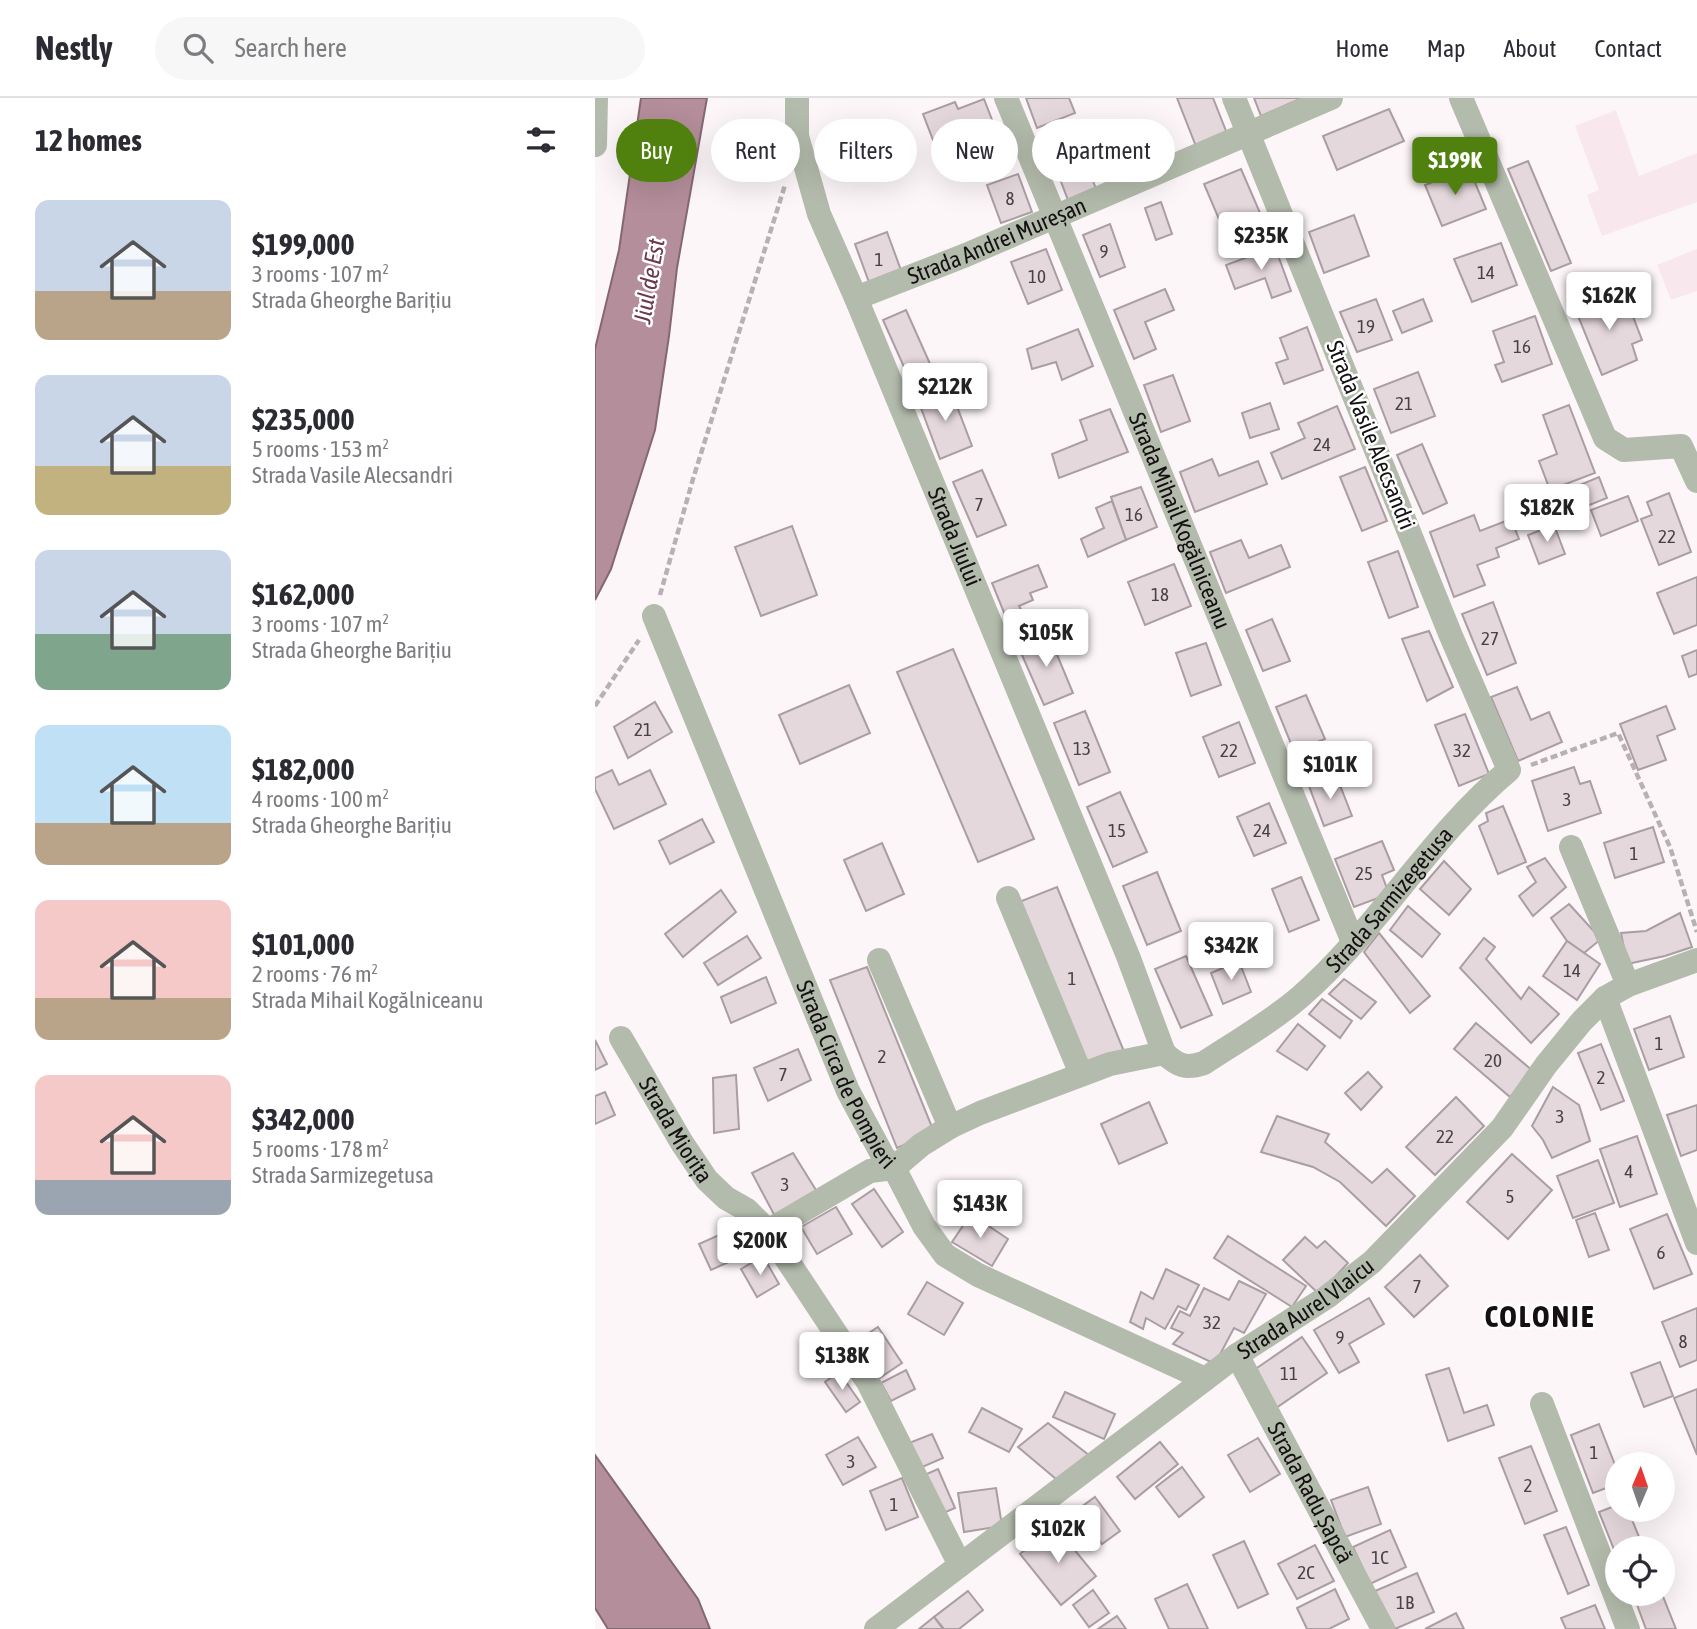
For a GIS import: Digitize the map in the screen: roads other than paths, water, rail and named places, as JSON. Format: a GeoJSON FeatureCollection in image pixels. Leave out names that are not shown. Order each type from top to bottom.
{"type":"FeatureCollection","features":[{"type":"Feature","properties":{"kind":"street"},"geometry":{"type":"LineString","coordinates":[[595,145],[596,98]]}},
{"type":"Feature","properties":{"kind":"street","name":"Strada Jiului"},"geometry":{"type":"LineString","coordinates":[[797,98],[797,136],[819,214],[1128,956],[1164,1053]]}},
{"type":"Feature","properties":{"kind":"street","name":"Strada Mihail Kogălniceanu"},"geometry":{"type":"LineString","coordinates":[[1006,98],[1353,942]]}},
{"type":"Feature","properties":{"kind":"street","name":"Strada Vasile Alecsandri"},"geometry":{"type":"LineString","coordinates":[[1234,98],[1451,636],[1509,770]]}},
{"type":"Feature","properties":{"kind":"street","name":"Strada Andrei Mureșan"},"geometry":{"type":"LineString","coordinates":[[856,298],[966,255],[1331,98]]}},
{"type":"Feature","properties":{"kind":"street"},"geometry":{"type":"LineString","coordinates":[[1461,98],[1605,439],[1624,450],[1681,446],[1697,481]]}},
{"type":"Feature","properties":{"kind":"street","name":"Strada Circa de Pompieri"},"geometry":{"type":"LineString","coordinates":[[654,616],[848,1091],[883,1156],[894,1168],[925,1226],[945,1255],[978,1275],[1205,1379]]}},
{"type":"Feature","properties":{"kind":"street","name":"Strada Sarmizegetusa"},"geometry":{"type":"LineString","coordinates":[[1164,1053],[1177,1065],[1191,1068],[1204,1063],[1299,998],[1353,942],[1453,826],[1490,786],[1509,770]]}},
{"type":"Feature","properties":{"kind":"street"},"geometry":{"type":"LineString","coordinates":[[1571,847],[1628,985]]}},
{"type":"Feature","properties":{"kind":"street"},"geometry":{"type":"LineString","coordinates":[[1008,898],[1081,1074]]}},
{"type":"Feature","properties":{"kind":"street"},"geometry":{"type":"LineString","coordinates":[[880,960],[950,1127]]}},
{"type":"Feature","properties":{"kind":"street","name":"Strada Aurel Vlaicu"},"geometry":{"type":"LineString","coordinates":[[876,1629],[1237,1355],[1327,1297],[1372,1262],[1502,1128],[1546,1065],[1605,998],[1628,985],[1697,960]]}},
{"type":"Feature","properties":{"kind":"street"},"geometry":{"type":"LineString","coordinates":[[1605,998],[1697,1243]]}},
{"type":"Feature","properties":{"kind":"street","name":"Strada Miorița"},"geometry":{"type":"LineString","coordinates":[[621,1038],[682,1143],[707,1180],[726,1198],[747,1210],[768,1231],[868,1382],[960,1565]]}},
{"type":"Feature","properties":{"kind":"street"},"geometry":{"type":"LineString","coordinates":[[768,1231],[870,1171],[894,1168],[921,1145],[950,1127],[1081,1074],[1110,1064],[1164,1053]]}},
{"type":"Feature","properties":{"kind":"street","name":"Strada Radu Șapcă"},"geometry":{"type":"LineString","coordinates":[[1237,1355],[1383,1629]]}},
{"type":"Feature","properties":{"kind":"street"},"geometry":{"type":"LineString","coordinates":[[1542,1404],[1628,1629]]}},
{"type":"Feature","properties":{"kind":"water"},"geometry":{"type":"Polygon","coordinates":[[[641,98],[707,98],[697,155],[697,119],[638,119],[641,98]]]}},
{"type":"Feature","properties":{"kind":"water","name":"Jiul de Est"},"geometry":{"type":"Polygon","coordinates":[[[629,182],[692,182],[677,268],[655,430],[611,569],[595,600],[595,349],[619,250],[629,182]]]}},
{"type":"Feature","properties":{"kind":"water"},"geometry":{"type":"Polygon","coordinates":[[[595,1455],[698,1599],[710,1629],[608,1629],[595,1608],[595,1455]]]}},
{"type":"Feature","properties":{"kind":"district","name":"COLONIE"},"geometry":{"type":"Point","coordinates":[1540,1316]}}]}
